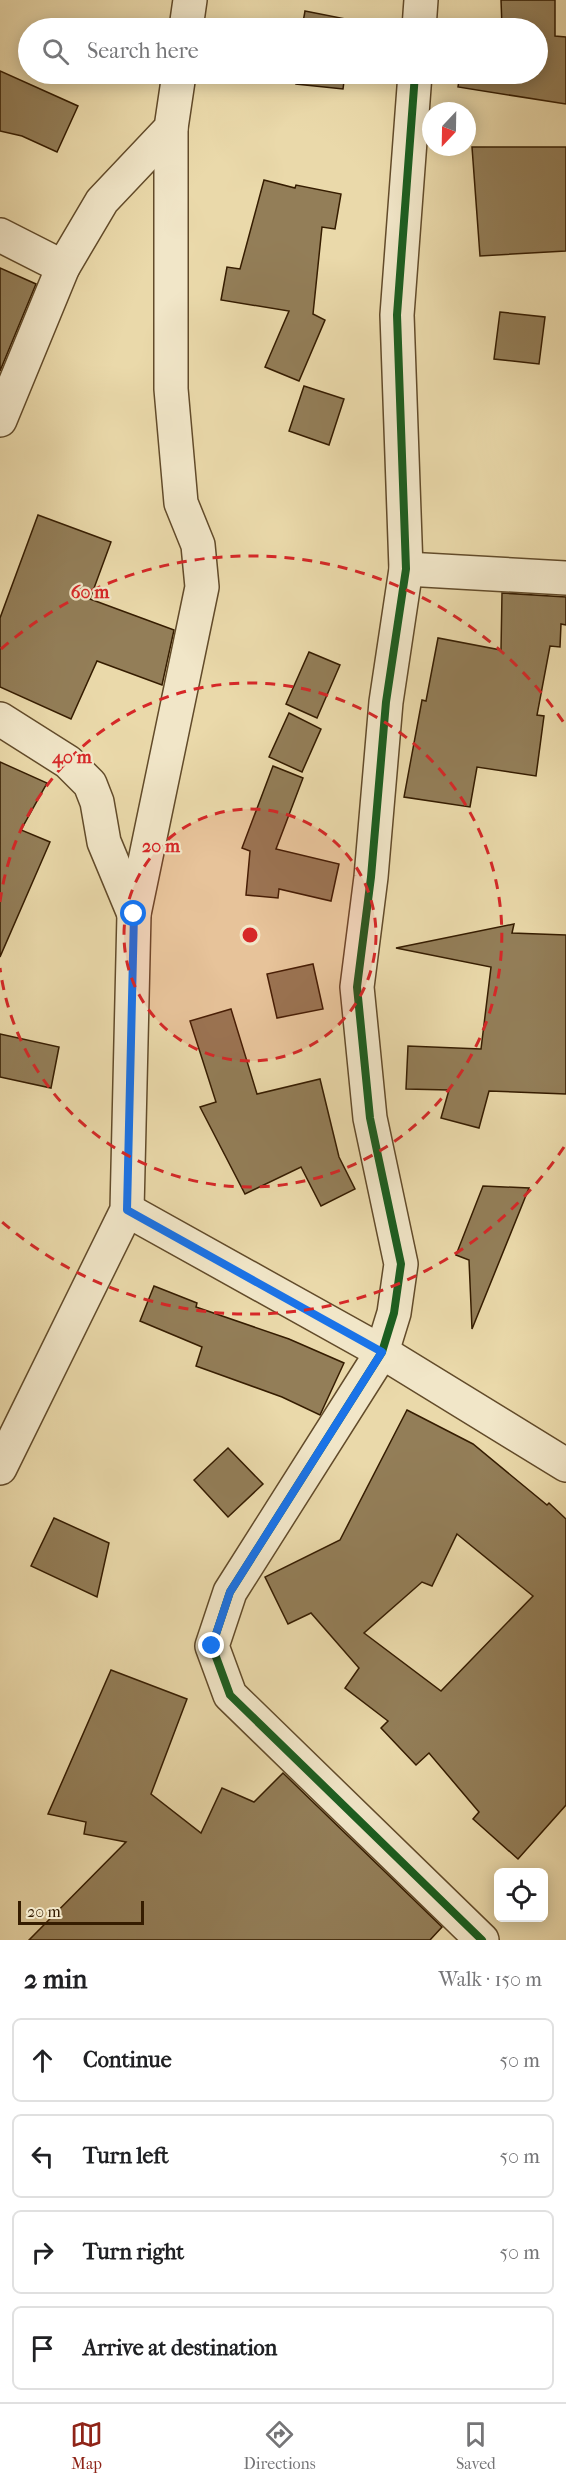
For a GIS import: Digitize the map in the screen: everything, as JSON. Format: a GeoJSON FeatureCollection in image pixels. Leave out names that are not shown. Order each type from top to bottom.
{"type":"FeatureCollection","features":[{"type":"Feature","properties":{"kind":"street"},"geometry":{"type":"LineString","coordinates":[[187,18],[190,0]]}},
{"type":"Feature","properties":{"kind":"street"},"geometry":{"type":"LineString","coordinates":[[419,18],[421,0]]}},
{"type":"Feature","properties":{"kind":"street"},"geometry":{"type":"LineString","coordinates":[[0,1468],[127,1210],[134,914],[202,587],[198,545],[181,503],[171,389],[171,128],[178,84]]}},
{"type":"Feature","properties":{"kind":"street"},"geometry":{"type":"LineString","coordinates":[[414,84],[397,315],[406,569],[386,702],[371,877],[357,987],[370,1118],[401,1264],[394,1313],[382,1352],[230,1592],[212,1646],[230,1695],[482,1940]]}},
{"type":"Feature","properties":{"kind":"street"},"geometry":{"type":"LineString","coordinates":[[0,420],[63,267],[102,201],[171,128]]}},
{"type":"Feature","properties":{"kind":"street"},"geometry":{"type":"LineString","coordinates":[[0,235],[63,267]]}},
{"type":"Feature","properties":{"kind":"street"},"geometry":{"type":"LineString","coordinates":[[406,569],[566,578]]}},
{"type":"Feature","properties":{"kind":"street"},"geometry":{"type":"LineString","coordinates":[[0,719],[68,762],[90,784],[97,802],[104,842],[134,914]]}},
{"type":"Feature","properties":{"kind":"street"},"geometry":{"type":"LineString","coordinates":[[127,1210],[382,1352],[566,1465]]}},
{"type":"Feature","properties":{"kind":"building"},"geometry":{"type":"Polygon","coordinates":[[[501,0],[555,0],[555,36],[566,37],[566,104],[458,87],[458,84],[548,84],[548,18],[502,18],[501,0]]]}},
{"type":"Feature","properties":{"kind":"building"},"geometry":{"type":"Polygon","coordinates":[[[305,11],[341,18],[304,18],[305,11]]]}},
{"type":"Feature","properties":{"kind":"building"},"geometry":{"type":"Polygon","coordinates":[[[0,71],[18,79],[18,84],[29,84],[78,106],[57,152],[22,136],[0,131],[0,71]]]}},
{"type":"Feature","properties":{"kind":"building"},"geometry":{"type":"Polygon","coordinates":[[[296,84],[344,84],[343,89],[296,84]]]}},
{"type":"Feature","properties":{"kind":"building"},"geometry":{"type":"Polygon","coordinates":[[[476,147],[566,147],[566,251],[480,256],[473,156],[476,156],[476,147]]]}},
{"type":"Feature","properties":{"kind":"building"},"geometry":{"type":"Polygon","coordinates":[[[264,180],[295,188],[296,185],[341,194],[335,229],[322,227],[313,314],[325,320],[299,381],[265,367],[289,311],[221,300],[227,267],[240,269],[264,180]]]}},
{"type":"Feature","properties":{"kind":"building"},"geometry":{"type":"Polygon","coordinates":[[[0,268],[36,284],[0,371],[0,268]]]}},
{"type":"Feature","properties":{"kind":"building"},"geometry":{"type":"Polygon","coordinates":[[[500,312],[545,317],[539,364],[494,359],[500,312]]]}},
{"type":"Feature","properties":{"kind":"building"},"geometry":{"type":"Polygon","coordinates":[[[304,386],[344,399],[329,445],[289,431],[304,386]]]}},
{"type":"Feature","properties":{"kind":"building"},"geometry":{"type":"Polygon","coordinates":[[[38,515],[111,542],[90,599],[174,630],[162,685],[97,661],[71,719],[0,687],[0,618],[38,515]]]}},
{"type":"Feature","properties":{"kind":"building"},"geometry":{"type":"Polygon","coordinates":[[[502,593],[566,597],[566,625],[561,624],[560,647],[550,646],[537,715],[544,716],[536,776],[477,767],[470,807],[404,797],[422,700],[426,701],[438,638],[501,650],[502,593]]]}},
{"type":"Feature","properties":{"kind":"building"},"geometry":{"type":"Polygon","coordinates":[[[309,652],[340,665],[317,718],[286,704],[309,652]]]}},
{"type":"Feature","properties":{"kind":"building"},"geometry":{"type":"Polygon","coordinates":[[[289,713],[321,729],[302,772],[269,757],[289,713]]]}},
{"type":"Feature","properties":{"kind":"building"},"geometry":{"type":"Polygon","coordinates":[[[0,762],[47,783],[21,830],[50,842],[0,957],[0,762]]]}},
{"type":"Feature","properties":{"kind":"building"},"geometry":{"type":"Polygon","coordinates":[[[273,766],[303,778],[276,849],[339,864],[331,901],[279,889],[278,898],[246,895],[250,851],[242,848],[273,766]]]}},
{"type":"Feature","properties":{"kind":"building"},"geometry":{"type":"Polygon","coordinates":[[[514,924],[512,933],[566,935],[566,1094],[489,1091],[479,1128],[441,1118],[449,1090],[406,1089],[408,1046],[481,1049],[491,967],[396,948],[514,924]]]}},
{"type":"Feature","properties":{"kind":"building"},"geometry":{"type":"Polygon","coordinates":[[[313,964],[323,1009],[277,1018],[267,974],[313,964]]]}},
{"type":"Feature","properties":{"kind":"building"},"geometry":{"type":"Polygon","coordinates":[[[231,1009],[257,1094],[320,1079],[339,1157],[355,1189],[321,1206],[301,1167],[245,1194],[200,1107],[216,1102],[190,1021],[231,1009]]]}},
{"type":"Feature","properties":{"kind":"building"},"geometry":{"type":"Polygon","coordinates":[[[0,1034],[59,1047],[51,1088],[0,1077],[0,1034]]]}},
{"type":"Feature","properties":{"kind":"building"},"geometry":{"type":"Polygon","coordinates":[[[483,1186],[529,1188],[472,1329],[469,1260],[456,1255],[483,1186]]]}},
{"type":"Feature","properties":{"kind":"building"},"geometry":{"type":"Polygon","coordinates":[[[154,1286],[197,1303],[196,1307],[289,1339],[344,1363],[320,1415],[282,1397],[196,1366],[202,1347],[140,1321],[154,1286]]]}},
{"type":"Feature","properties":{"kind":"building"},"geometry":{"type":"Polygon","coordinates":[[[407,1410],[473,1444],[566,1519],[566,1805],[518,1859],[473,1819],[479,1812],[429,1753],[416,1765],[381,1728],[388,1721],[345,1688],[359,1668],[311,1613],[288,1624],[265,1577],[340,1540],[407,1410]],[[457,1534],[432,1586],[422,1582],[364,1633],[441,1691],[533,1596],[457,1534]]]}},
{"type":"Feature","properties":{"kind":"building"},"geometry":{"type":"Polygon","coordinates":[[[228,1448],[263,1484],[228,1517],[194,1480],[228,1448]]]}},
{"type":"Feature","properties":{"kind":"building"},"geometry":{"type":"Polygon","coordinates":[[[54,1518],[109,1543],[97,1597],[31,1566],[54,1518]]]}},
{"type":"Feature","properties":{"kind":"building"},"geometry":{"type":"Polygon","coordinates":[[[111,1670],[187,1699],[151,1794],[201,1833],[222,1788],[254,1802],[283,1773],[442,1927],[430,1940],[29,1940],[126,1842],[84,1834],[86,1822],[48,1814],[111,1670]]]}},
{"type":"Feature","properties":{"kind":"cycle path"},"geometry":{"type":"LineString","coordinates":[[414,84],[397,315],[406,569],[386,702],[371,877],[357,987],[370,1118],[401,1264],[394,1313],[382,1352],[230,1592],[212,1646],[230,1695],[482,1940]]}},
{"type":"Feature","properties":{"kind":"route"},"geometry":{"type":"LineString","coordinates":[[134,914],[127,1210],[382,1352],[230,1592],[212,1646]]}}]}
